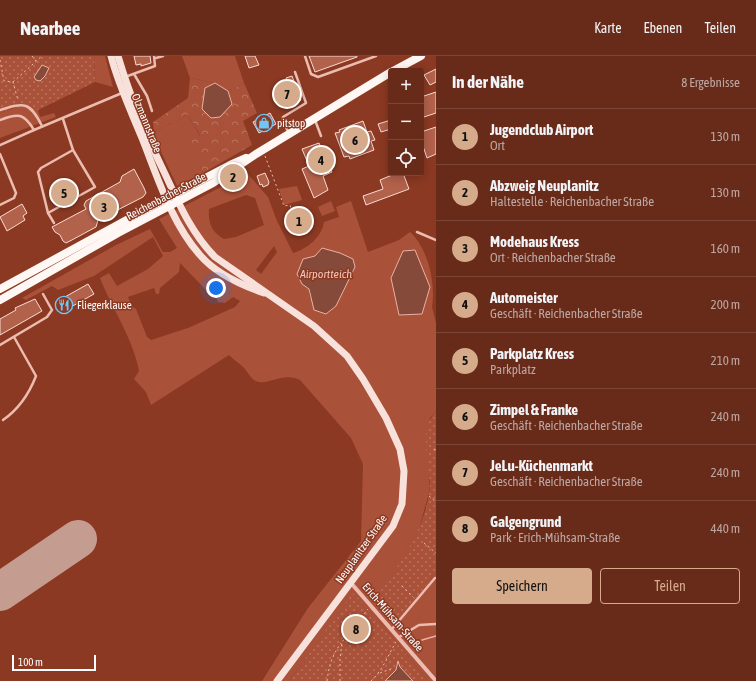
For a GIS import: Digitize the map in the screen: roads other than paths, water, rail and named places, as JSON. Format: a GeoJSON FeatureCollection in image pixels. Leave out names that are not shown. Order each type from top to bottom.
{"type":"FeatureCollection","features":[{"type":"Feature","properties":{"kind":"main road","name":"Olzmannstraße"},"geometry":{"type":"LineString","coordinates":[[111,56],[155,152],[173,200]]}},
{"type":"Feature","properties":{"kind":"main road","name":"Olzmannstraße"},"geometry":{"type":"LineString","coordinates":[[118,56],[126,91]]}},
{"type":"Feature","properties":{"kind":"main road","name":"Reichenbacher Straße"},"geometry":{"type":"LineString","coordinates":[[398,68],[421,56]]}},
{"type":"Feature","properties":{"kind":"main road","name":"Reichenbacher Straße"},"geometry":{"type":"LineString","coordinates":[[0,289],[173,200],[231,173],[256,154],[358,90],[388,73]]}},
{"type":"Feature","properties":{"kind":"main road","name":"Reichenbacher Straße"},"geometry":{"type":"LineString","coordinates":[[0,300],[173,200]]}},
{"type":"Feature","properties":{"kind":"main road","name":"Neuplanitzer Straße"},"geometry":{"type":"LineString","coordinates":[[173,200],[186,238],[209,264],[246,287],[268,294],[314,326],[347,356],[375,398],[400,449],[405,482],[403,499],[398,515],[384,539],[352,583],[277,681]]}},
{"type":"Feature","properties":{"kind":"street","name":"Erich-Mühsam-Straße"},"geometry":{"type":"LineString","coordinates":[[352,583],[436,681]]}},
{"type":"Feature","properties":{"kind":"lane"},"geometry":{"type":"LineString","coordinates":[[124,77],[155,66],[155,57],[163,56]]}},
{"type":"Feature","properties":{"kind":"lane"},"geometry":{"type":"LineString","coordinates":[[305,56],[311,74],[318,77],[376,56]]}},
{"type":"Feature","properties":{"kind":"lane"},"geometry":{"type":"LineString","coordinates":[[289,134],[283,122],[283,116],[306,103],[295,72]]}},
{"type":"Feature","properties":{"kind":"lane"},"geometry":{"type":"LineString","coordinates":[[134,74],[148,96],[152,111]]}},
{"type":"Feature","properties":{"kind":"lane"},"geometry":{"type":"LineString","coordinates":[[0,145],[126,91]]}},
{"type":"Feature","properties":{"kind":"lane"},"geometry":{"type":"LineString","coordinates":[[0,110],[19,104],[28,106],[34,111],[42,126]]}},
{"type":"Feature","properties":{"kind":"lane"},"geometry":{"type":"LineString","coordinates":[[0,120],[11,115],[21,116],[27,119],[34,130]]}},
{"type":"Feature","properties":{"kind":"lane"},"geometry":{"type":"LineString","coordinates":[[48,213],[95,187],[74,150],[63,119]]}},
{"type":"Feature","properties":{"kind":"lane"},"geometry":{"type":"LineString","coordinates":[[314,119],[321,136]]}},
{"type":"Feature","properties":{"kind":"lane"},"geometry":{"type":"LineString","coordinates":[[54,223],[48,213],[38,172],[41,168],[74,150]]}},
{"type":"Feature","properties":{"kind":"lane"},"geometry":{"type":"LineString","coordinates":[[0,154],[16,193],[14,198],[0,205]]}},
{"type":"Feature","properties":{"kind":"lane"},"geometry":{"type":"LineString","coordinates":[[417,232],[436,240]]}},
{"type":"Feature","properties":{"kind":"lane"},"geometry":{"type":"LineString","coordinates":[[0,345],[47,317],[52,310],[43,294]]}},
{"type":"Feature","properties":{"kind":"lane"},"geometry":{"type":"LineString","coordinates":[[3,420],[18,407],[26,397],[36,376],[14,337]]}},
{"type":"Feature","properties":{"kind":"lane"},"geometry":{"type":"LineString","coordinates":[[392,629],[435,578]]}},
{"type":"Feature","properties":{"kind":"lane"},"geometry":{"type":"LineString","coordinates":[[399,637],[419,625],[436,624]]}},
{"type":"Feature","properties":{"kind":"water"},"geometry":{"type":"Polygon","coordinates":[[[42,65],[49,68],[45,76],[40,81],[36,80],[34,77],[42,65]]]}},
{"type":"Feature","properties":{"kind":"water"},"geometry":{"type":"Polygon","coordinates":[[[215,83],[228,91],[232,104],[220,117],[211,118],[202,109],[205,88],[215,83]]]}},
{"type":"Feature","properties":{"kind":"water","name":"Airportteich"},"geometry":{"type":"Polygon","coordinates":[[[322,248],[340,253],[353,259],[355,267],[336,306],[326,314],[314,310],[309,289],[302,284],[297,274],[303,259],[315,256],[322,248]]]}},
{"type":"Feature","properties":{"kind":"water"},"geometry":{"type":"Polygon","coordinates":[[[415,250],[430,287],[422,314],[399,315],[391,278],[403,251],[415,250]]]}},
{"type":"Feature","properties":{"kind":"water"},"geometry":{"type":"Polygon","coordinates":[[[398,661],[400,667],[413,681],[385,681],[396,670],[398,661]]]}},
{"type":"Feature","properties":{"kind":"waterway"},"geometry":{"type":"LineString","coordinates":[[422,640],[436,636]]}},
{"type":"Feature","properties":{"kind":"place","name":"JeLu-Küchenmarkt"},"geometry":{"type":"Point","coordinates":[287,94]}},
{"type":"Feature","properties":{"kind":"place","name":"pitstop"},"geometry":{"type":"Point","coordinates":[264,123]}},
{"type":"Feature","properties":{"kind":"place","name":"Zimpel & Franke"},"geometry":{"type":"Point","coordinates":[355,140]}},
{"type":"Feature","properties":{"kind":"place","name":"Automeister"},"geometry":{"type":"Point","coordinates":[321,160]}},
{"type":"Feature","properties":{"kind":"place","name":"Abzweig Neuplanitz"},"geometry":{"type":"Point","coordinates":[233,177]}},
{"type":"Feature","properties":{"kind":"place","name":"Parkplatz Kress"},"geometry":{"type":"Point","coordinates":[64,193]}},
{"type":"Feature","properties":{"kind":"place","name":"Modehaus Kress"},"geometry":{"type":"Point","coordinates":[104,207]}},
{"type":"Feature","properties":{"kind":"place","name":"Jugendclub Airport"},"geometry":{"type":"Point","coordinates":[299,221]}},
{"type":"Feature","properties":{"kind":"place","name":"Fliegerklause"},"geometry":{"type":"Point","coordinates":[64,305]}},
{"type":"Feature","properties":{"kind":"place","name":"Galgengrund"},"geometry":{"type":"Point","coordinates":[356,629]}}]}
